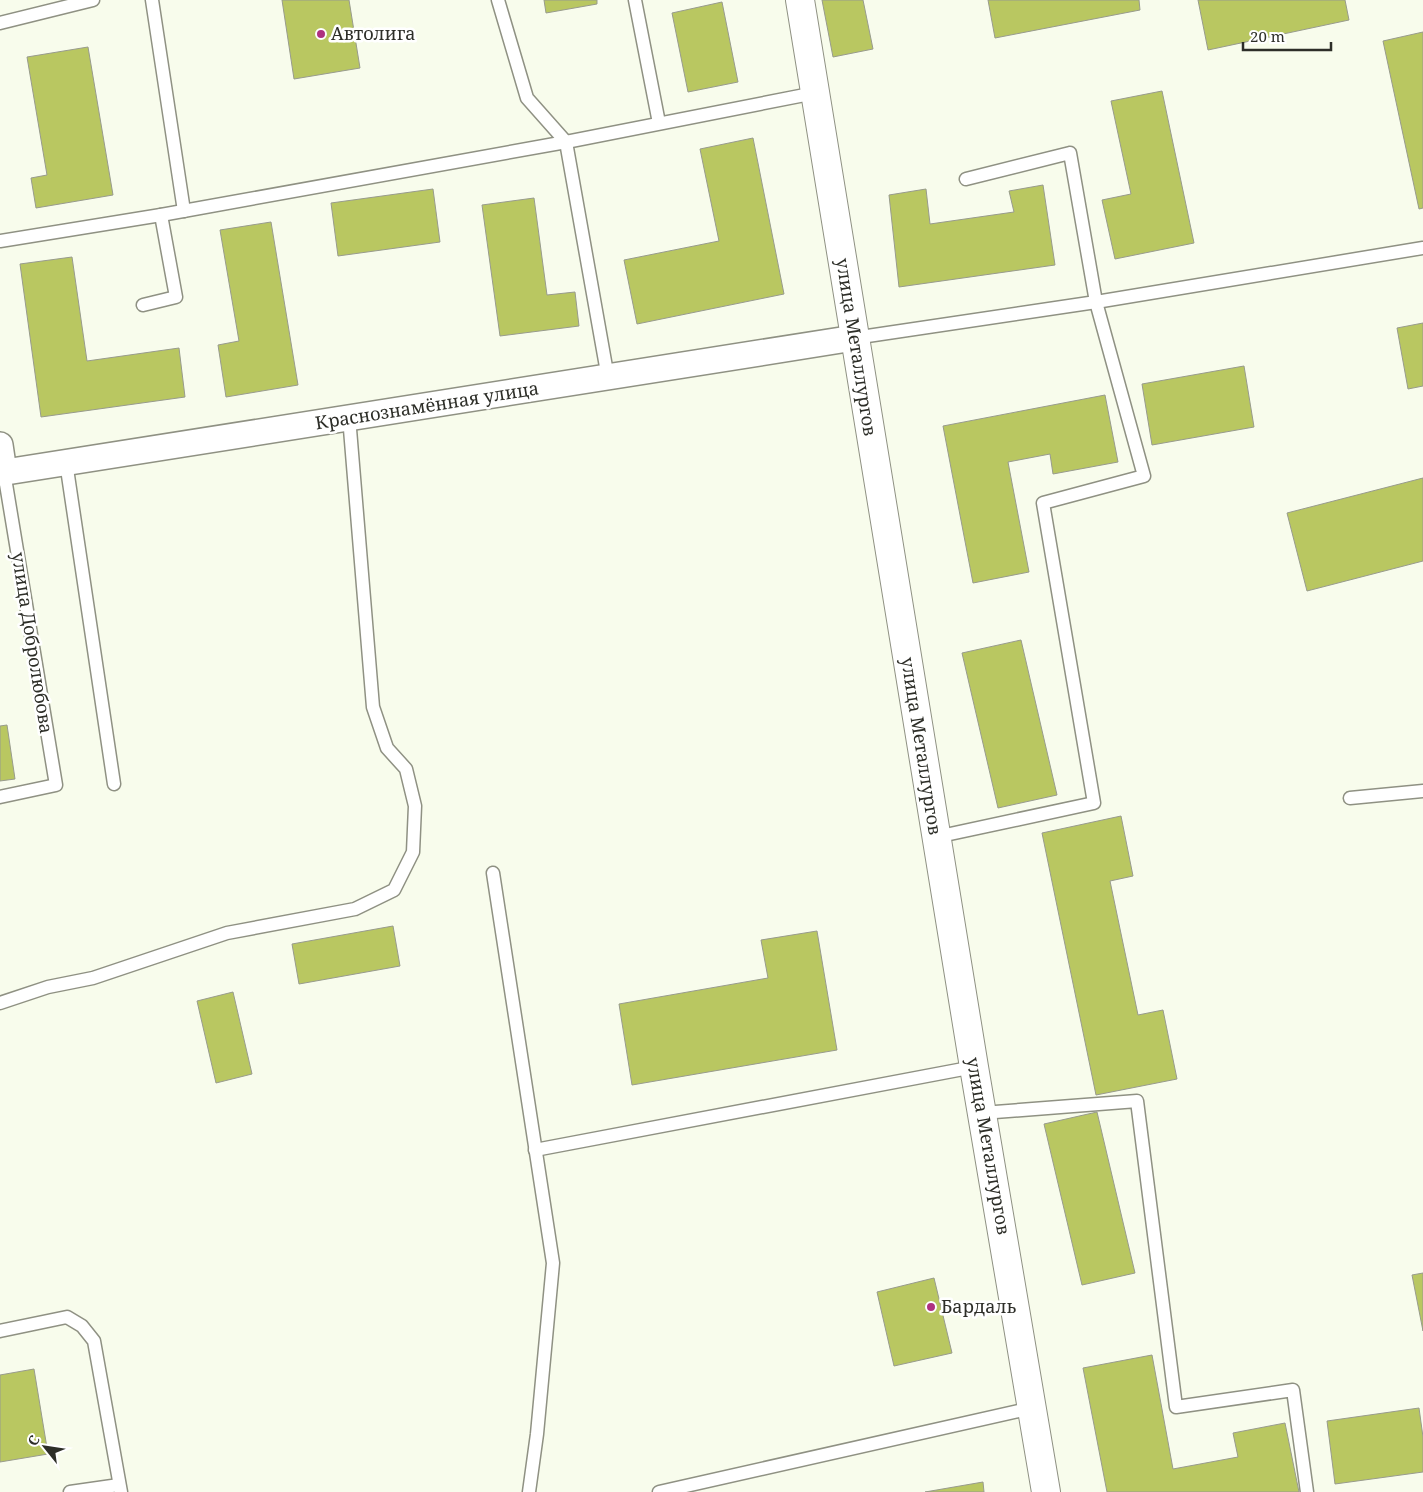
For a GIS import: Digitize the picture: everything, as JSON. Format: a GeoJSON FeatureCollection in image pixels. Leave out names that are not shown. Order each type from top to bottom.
{"type":"FeatureCollection","features":[{"type":"Feature","properties":{"kind":"street","name":"улица Металлургов"},"geometry":{"type":"LineString","coordinates":[[800,0],[936,837],[1046,1492]]}},
{"type":"Feature","properties":{"kind":"street","name":"Краснознамённая улица"},"geometry":{"type":"LineString","coordinates":[[2,472],[854,338]]}},
{"type":"Feature","properties":{"kind":"street","name":"улица Добролюбова"},"geometry":{"type":"LineString","coordinates":[[0,445],[2,472]]}},
{"type":"Feature","properties":{"kind":"lane"},"geometry":{"type":"LineString","coordinates":[[0,23],[93,0]]}},
{"type":"Feature","properties":{"kind":"lane"},"geometry":{"type":"LineString","coordinates":[[152,0],[184,211]]}},
{"type":"Feature","properties":{"kind":"lane"},"geometry":{"type":"LineString","coordinates":[[498,0],[527,98],[566,142],[608,378]]}},
{"type":"Feature","properties":{"kind":"lane"},"geometry":{"type":"LineString","coordinates":[[635,0],[659,123]]}},
{"type":"Feature","properties":{"kind":"lane"},"geometry":{"type":"LineString","coordinates":[[0,241],[184,211],[566,142],[814,93]]}},
{"type":"Feature","properties":{"kind":"lane"},"geometry":{"type":"LineString","coordinates":[[936,837],[1094,803],[1043,504],[1144,476],[1096,302],[1070,153],[966,179]]}},
{"type":"Feature","properties":{"kind":"lane"},"geometry":{"type":"LineString","coordinates":[[143,305],[176,297],[161,215]]}},
{"type":"Feature","properties":{"kind":"lane"},"geometry":{"type":"LineString","coordinates":[[854,338],[1096,302],[1423,248]]}},
{"type":"Feature","properties":{"kind":"lane"},"geometry":{"type":"LineString","coordinates":[[0,1003],[48,988],[93,978],[227,933],[355,909],[394,890],[413,852],[415,806],[406,769],[387,748],[373,707],[349,417]]}},
{"type":"Feature","properties":{"kind":"lane"},"geometry":{"type":"LineString","coordinates":[[66,462],[114,784]]}},
{"type":"Feature","properties":{"kind":"lane","name":"улица Добролюбова"},"geometry":{"type":"LineString","coordinates":[[0,796],[56,785],[2,472]]}},
{"type":"Feature","properties":{"kind":"lane"},"geometry":{"type":"LineString","coordinates":[[1350,798],[1423,791]]}},
{"type":"Feature","properties":{"kind":"lane"},"geometry":{"type":"LineString","coordinates":[[493,873],[553,1263],[537,1434],[529,1492]]}},
{"type":"Feature","properties":{"kind":"lane"},"geometry":{"type":"LineString","coordinates":[[536,1150],[974,1067]]}},
{"type":"Feature","properties":{"kind":"lane"},"geometry":{"type":"LineString","coordinates":[[982,1113],[1137,1101],[1176,1407],[1293,1390],[1307,1492]]}},
{"type":"Feature","properties":{"kind":"lane"},"geometry":{"type":"LineString","coordinates":[[0,1330],[67,1317],[82,1326],[94,1341],[120,1488],[70,1492]]}},
{"type":"Feature","properties":{"kind":"lane"},"geometry":{"type":"LineString","coordinates":[[659,1492],[1032,1408]]}},
{"type":"Feature","properties":{"kind":"building","name":"Автолига"},"geometry":{"type":"Polygon","coordinates":[[[282,0],[349,0],[360,68],[294,79],[282,0]]]}},
{"type":"Feature","properties":{"kind":"building"},"geometry":{"type":"Polygon","coordinates":[[[544,0],[597,0],[597,4],[546,13],[544,0]]]}},
{"type":"Feature","properties":{"kind":"building"},"geometry":{"type":"Polygon","coordinates":[[[822,0],[863,0],[873,49],[833,57],[822,0]]]}},
{"type":"Feature","properties":{"kind":"building"},"geometry":{"type":"Polygon","coordinates":[[[988,0],[1139,0],[1140,10],[995,38],[988,0]]]}},
{"type":"Feature","properties":{"kind":"building"},"geometry":{"type":"Polygon","coordinates":[[[1198,0],[1345,0],[1349,20],[1208,50],[1198,0]]]}},
{"type":"Feature","properties":{"kind":"building"},"geometry":{"type":"Polygon","coordinates":[[[722,2],[738,82],[688,92],[672,13],[722,2]]]}},
{"type":"Feature","properties":{"kind":"building"},"geometry":{"type":"Polygon","coordinates":[[[1423,32],[1423,208],[1419,209],[1383,41],[1423,32]]]}},
{"type":"Feature","properties":{"kind":"building"},"geometry":{"type":"Polygon","coordinates":[[[88,47],[113,195],[36,208],[31,178],[47,175],[27,57],[88,47]]]}},
{"type":"Feature","properties":{"kind":"building"},"geometry":{"type":"Polygon","coordinates":[[[1162,91],[1194,243],[1115,259],[1102,200],[1131,194],[1111,101],[1162,91]]]}},
{"type":"Feature","properties":{"kind":"building"},"geometry":{"type":"Polygon","coordinates":[[[753,138],[784,294],[637,324],[624,260],[719,241],[700,149],[753,138]]]}},
{"type":"Feature","properties":{"kind":"building"},"geometry":{"type":"Polygon","coordinates":[[[1043,185],[1055,265],[899,287],[889,195],[926,189],[930,224],[1014,212],[1009,191],[1043,185]]]}},
{"type":"Feature","properties":{"kind":"building"},"geometry":{"type":"Polygon","coordinates":[[[433,189],[440,242],[338,256],[331,203],[433,189]]]}},
{"type":"Feature","properties":{"kind":"building"},"geometry":{"type":"Polygon","coordinates":[[[534,198],[547,295],[575,292],[579,326],[500,336],[482,205],[534,198]]]}},
{"type":"Feature","properties":{"kind":"building"},"geometry":{"type":"Polygon","coordinates":[[[271,222],[298,385],[226,397],[218,345],[239,341],[220,230],[271,222]]]}},
{"type":"Feature","properties":{"kind":"building"},"geometry":{"type":"Polygon","coordinates":[[[72,257],[87,361],[179,348],[185,397],[41,417],[20,264],[72,257]]]}},
{"type":"Feature","properties":{"kind":"building"},"geometry":{"type":"Polygon","coordinates":[[[1423,323],[1423,386],[1408,389],[1397,328],[1423,323]]]}},
{"type":"Feature","properties":{"kind":"building"},"geometry":{"type":"Polygon","coordinates":[[[1244,366],[1254,427],[1152,445],[1142,384],[1244,366]]]}},
{"type":"Feature","properties":{"kind":"building"},"geometry":{"type":"Polygon","coordinates":[[[1105,395],[1118,462],[1053,474],[1050,454],[1008,462],[1029,572],[973,583],[943,426],[1105,395]]]}},
{"type":"Feature","properties":{"kind":"building"},"geometry":{"type":"Polygon","coordinates":[[[1423,478],[1423,561],[1307,591],[1287,513],[1423,478]]]}},
{"type":"Feature","properties":{"kind":"building"},"geometry":{"type":"Polygon","coordinates":[[[1021,640],[1057,795],[998,808],[962,653],[1021,640]]]}},
{"type":"Feature","properties":{"kind":"building"},"geometry":{"type":"Polygon","coordinates":[[[7,725],[15,779],[0,781],[0,726],[7,725]]]}},
{"type":"Feature","properties":{"kind":"building"},"geometry":{"type":"Polygon","coordinates":[[[1121,816],[1133,876],[1110,881],[1138,1015],[1163,1010],[1177,1079],[1096,1095],[1042,833],[1121,816]]]}},
{"type":"Feature","properties":{"kind":"building"},"geometry":{"type":"Polygon","coordinates":[[[393,926],[400,966],[299,984],[292,944],[393,926]]]}},
{"type":"Feature","properties":{"kind":"building"},"geometry":{"type":"Polygon","coordinates":[[[817,931],[837,1050],[632,1085],[619,1004],[768,978],[761,940],[817,931]]]}},
{"type":"Feature","properties":{"kind":"building"},"geometry":{"type":"Polygon","coordinates":[[[233,992],[252,1074],[216,1083],[197,1001],[233,992]]]}},
{"type":"Feature","properties":{"kind":"building"},"geometry":{"type":"Polygon","coordinates":[[[1097,1112],[1135,1273],[1082,1285],[1044,1124],[1097,1112]]]}},
{"type":"Feature","properties":{"kind":"building"},"geometry":{"type":"Polygon","coordinates":[[[1423,1273],[1423,1331],[1412,1275],[1423,1273]]]}},
{"type":"Feature","properties":{"kind":"building"},"geometry":{"type":"Polygon","coordinates":[[[934,1278],[952,1353],[894,1366],[877,1292],[934,1278]]]}},
{"type":"Feature","properties":{"kind":"building"},"geometry":{"type":"Polygon","coordinates":[[[1152,1355],[1173,1469],[1238,1457],[1233,1433],[1285,1423],[1299,1492],[1107,1492],[1083,1368],[1152,1355]]]}},
{"type":"Feature","properties":{"kind":"building"},"geometry":{"type":"Polygon","coordinates":[[[34,1369],[48,1454],[0,1462],[0,1375],[34,1369]]]}},
{"type":"Feature","properties":{"kind":"building"},"geometry":{"type":"Polygon","coordinates":[[[1419,1408],[1423,1437],[1423,1472],[1335,1484],[1327,1421],[1419,1408]]]}},
{"type":"Feature","properties":{"kind":"building"},"geometry":{"type":"Polygon","coordinates":[[[983,1482],[984,1492],[925,1492],[983,1482]]]}},
{"type":"Feature","properties":{"kind":"place","name":"Автолига"},"geometry":{"type":"Point","coordinates":[321,34]}},
{"type":"Feature","properties":{"kind":"place","name":"Бардаль"},"geometry":{"type":"Point","coordinates":[931,1307]}}]}
